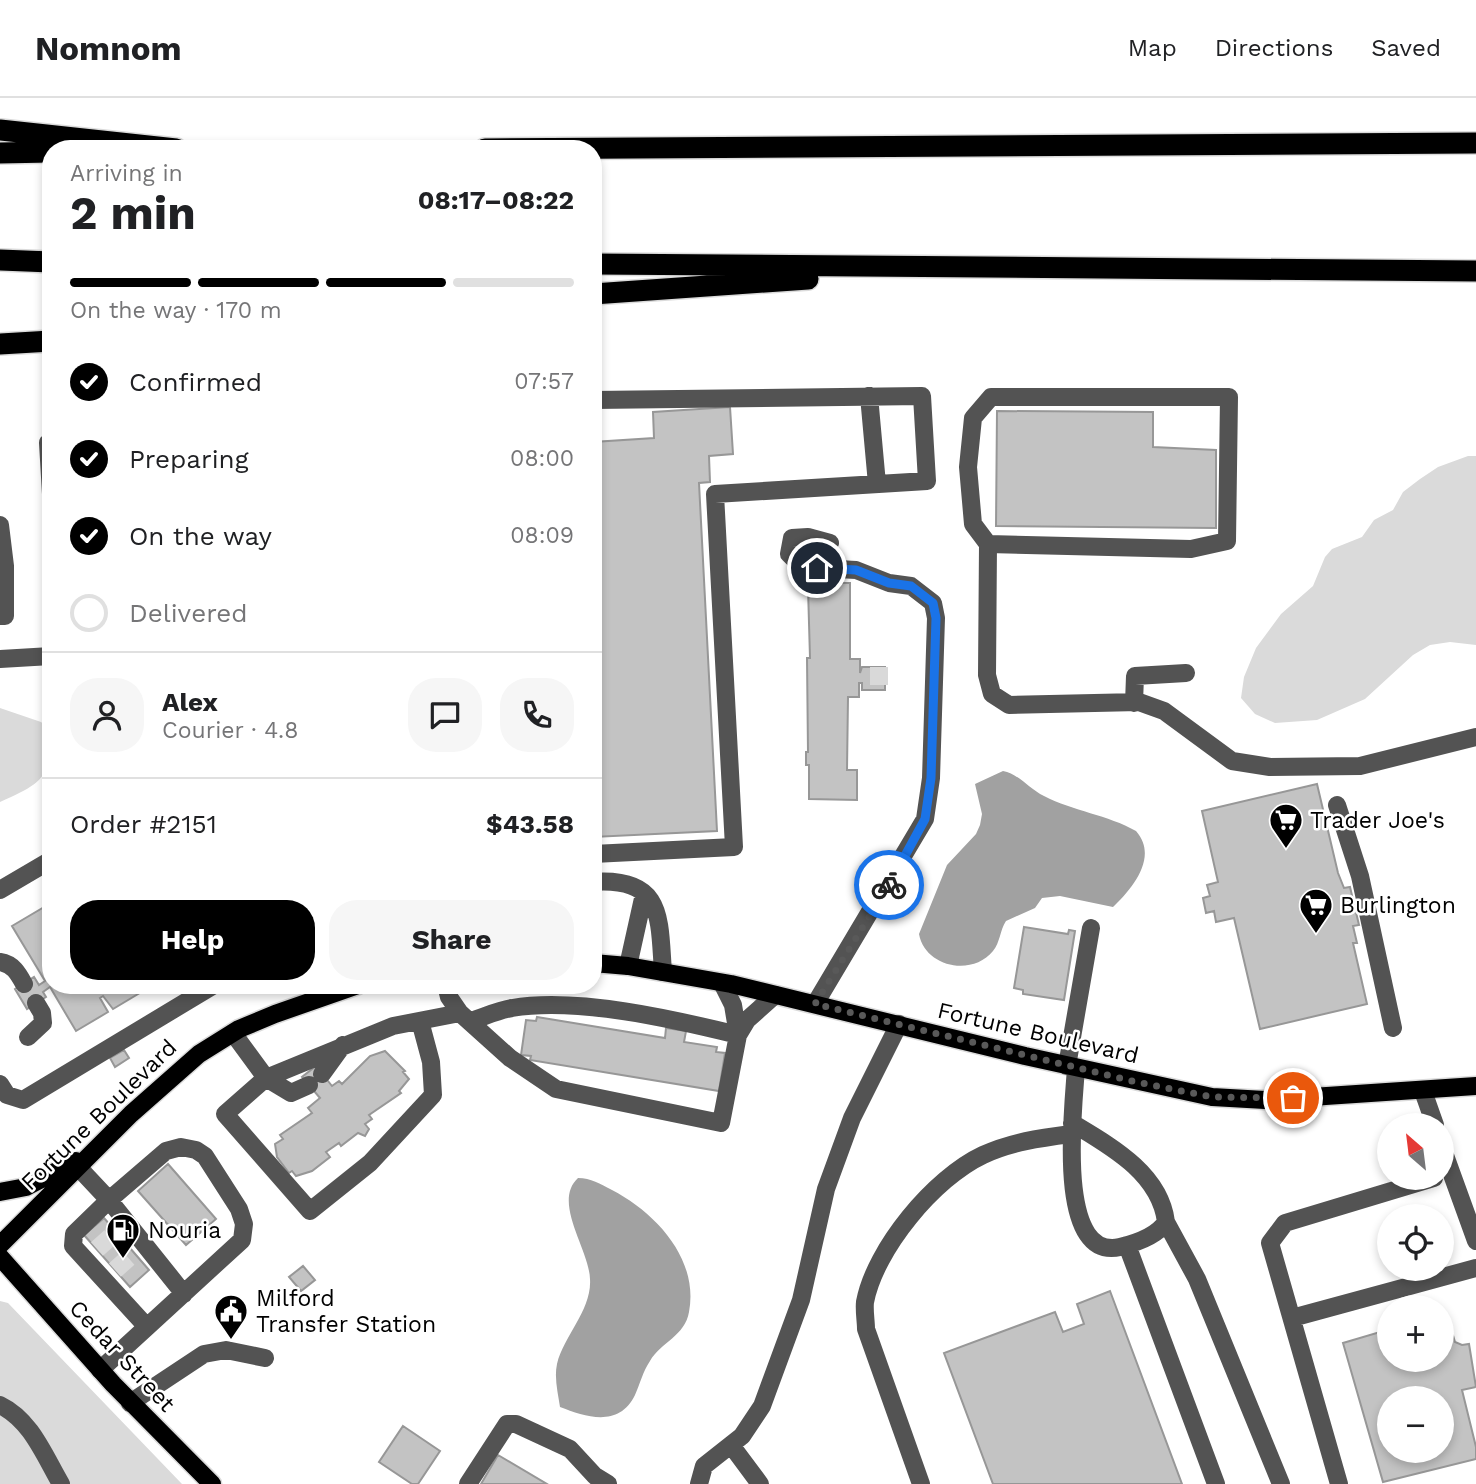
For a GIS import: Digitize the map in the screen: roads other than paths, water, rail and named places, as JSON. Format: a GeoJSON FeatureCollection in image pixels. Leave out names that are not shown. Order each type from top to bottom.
{"type":"FeatureCollection","features":[{"type":"Feature","properties":{"kind":"highway"},"geometry":{"type":"LineString","coordinates":[[0,130],[93,140]]}},
{"type":"Feature","properties":{"kind":"highway"},"geometry":{"type":"LineString","coordinates":[[602,148],[1476,143]]}},
{"type":"Feature","properties":{"kind":"highway"},"geometry":{"type":"LineString","coordinates":[[0,153],[42,152]]}},
{"type":"Feature","properties":{"kind":"highway"},"geometry":{"type":"LineString","coordinates":[[0,260],[42,261]]}},
{"type":"Feature","properties":{"kind":"highway"},"geometry":{"type":"LineString","coordinates":[[602,264],[1476,271]]}},
{"type":"Feature","properties":{"kind":"highway"},"geometry":{"type":"LineString","coordinates":[[602,293],[969,268]]}},
{"type":"Feature","properties":{"kind":"highway"},"geometry":{"type":"LineString","coordinates":[[0,344],[42,342]]}},
{"type":"Feature","properties":{"kind":"main road","name":"Fortune Boulevard"},"geometry":{"type":"LineString","coordinates":[[602,964],[722,983],[1072,1067],[1212,1097],[1265,1100],[1476,1086]]}},
{"type":"Feature","properties":{"kind":"main road","name":"Fortune Boulevard"},"geometry":{"type":"LineString","coordinates":[[0,1245],[182,1067],[233,1032],[332,994]]}},
{"type":"Feature","properties":{"kind":"main road"},"geometry":{"type":"LineString","coordinates":[[0,1192],[26,1187],[83,1161]]}},
{"type":"Feature","properties":{"kind":"main road","name":"Cedar Street"},"geometry":{"type":"LineString","coordinates":[[0,1257],[130,1403],[212,1484]]}},
{"type":"Feature","properties":{"kind":"street"},"geometry":{"type":"LineString","coordinates":[[869,396],[877,484]]}},
{"type":"Feature","properties":{"kind":"street"},"geometry":{"type":"LineString","coordinates":[[602,400],[922,396],[927,481],[715,494],[734,847],[602,854]]}},
{"type":"Feature","properties":{"kind":"street"},"geometry":{"type":"LineString","coordinates":[[988,544],[1192,549],[1227,541],[1229,397],[991,397],[973,418],[968,467],[973,524],[988,544],[987,675],[992,694],[1009,705],[1134,702],[1164,711],[1232,761],[1270,767],[1360,766],[1476,737]]}},
{"type":"Feature","properties":{"kind":"street"},"geometry":{"type":"LineString","coordinates":[[0,525],[5,566],[5,616],[0,616]]}},
{"type":"Feature","properties":{"kind":"street"},"geometry":{"type":"LineString","coordinates":[[815,1004],[911,848],[925,819],[931,778],[936,618],[933,603],[911,586],[889,583],[856,570],[802,567],[789,554],[792,538],[808,537],[830,543]]}},
{"type":"Feature","properties":{"kind":"street"},"geometry":{"type":"LineString","coordinates":[[0,659],[42,657]]}},
{"type":"Feature","properties":{"kind":"street"},"geometry":{"type":"LineString","coordinates":[[1134,702],[1135,676],[1186,673]]}},
{"type":"Feature","properties":{"kind":"street"},"geometry":{"type":"LineString","coordinates":[[1337,805],[1360,876],[1393,1028]]}},
{"type":"Feature","properties":{"kind":"street"},"geometry":{"type":"LineString","coordinates":[[0,890],[42,865]]}},
{"type":"Feature","properties":{"kind":"street"},"geometry":{"type":"LineString","coordinates":[[602,881],[632,886],[652,899],[658,911],[663,972]]}},
{"type":"Feature","properties":{"kind":"street"},"geometry":{"type":"LineString","coordinates":[[628,966],[644,894]]}},
{"type":"Feature","properties":{"kind":"street"},"geometry":{"type":"LineString","coordinates":[[1091,928],[1072,1067],[1074,1198],[1089,1237],[1100,1245],[1113,1248],[1127,1245],[1161,1229],[1166,1222]]}},
{"type":"Feature","properties":{"kind":"street"},"geometry":{"type":"LineString","coordinates":[[0,962],[7,963],[16,970],[24,984]]}},
{"type":"Feature","properties":{"kind":"street"},"geometry":{"type":"LineString","coordinates":[[722,983],[733,1005],[738,1035]]}},
{"type":"Feature","properties":{"kind":"street"},"geometry":{"type":"LineString","coordinates":[[0,1084],[7,1095],[23,1100],[199,994]]}},
{"type":"Feature","properties":{"kind":"street"},"geometry":{"type":"LineString","coordinates":[[448,994],[466,1017],[510,1058],[556,1089],[721,1123],[738,1035],[747,1020],[775,995]]}},
{"type":"Feature","properties":{"kind":"street"},"geometry":{"type":"LineString","coordinates":[[28,1037],[44,1019],[36,1003]]}},
{"type":"Feature","properties":{"kind":"street"},"geometry":{"type":"LineString","coordinates":[[420,1021],[431,1062],[433,1095],[370,1163],[310,1211],[225,1114],[266,1078],[343,1045],[393,1026],[420,1021],[466,1017],[511,1008],[545,1005],[681,1021],[738,1035]]}},
{"type":"Feature","properties":{"kind":"street"},"geometry":{"type":"LineString","coordinates":[[699,1484],[704,1466],[753,1423],[767,1394],[801,1300],[826,1189],[852,1118],[899,1024]]}},
{"type":"Feature","properties":{"kind":"street"},"geometry":{"type":"LineString","coordinates":[[233,1032],[266,1078],[291,1093],[315,1079],[343,1045]]}},
{"type":"Feature","properties":{"kind":"street"},"geometry":{"type":"LineString","coordinates":[[1423,1091],[1431,1113]]}},
{"type":"Feature","properties":{"kind":"street"},"geometry":{"type":"LineString","coordinates":[[922,1484],[866,1329],[865,1303],[878,1265],[911,1216],[946,1178],[982,1156],[1026,1139],[1072,1129],[1109,1146],[1136,1168],[1156,1192],[1164,1207],[1166,1222],[1197,1279],[1281,1484]]}},
{"type":"Feature","properties":{"kind":"street"},"geometry":{"type":"LineString","coordinates":[[147,1327],[91,1254],[73,1245],[74,1234],[166,1151],[181,1147],[196,1150],[205,1156],[239,1209],[244,1224],[242,1240],[181,1290]]}},
{"type":"Feature","properties":{"kind":"street"},"geometry":{"type":"LineString","coordinates":[[100,1370],[147,1327],[233,1237],[234,1219],[195,1158],[187,1154],[173,1156],[133,1187],[114,1196]]}},
{"type":"Feature","properties":{"kind":"street"},"geometry":{"type":"LineString","coordinates":[[83,1161],[114,1196],[121,1227],[139,1249],[181,1290]]}},
{"type":"Feature","properties":{"kind":"street"},"geometry":{"type":"LineString","coordinates":[[1339,1484],[1270,1243],[1285,1223],[1393,1190]]}},
{"type":"Feature","properties":{"kind":"street"},"geometry":{"type":"LineString","coordinates":[[1450,1190],[1476,1241]]}},
{"type":"Feature","properties":{"kind":"street"},"geometry":{"type":"LineString","coordinates":[[1127,1245],[1216,1484]]}},
{"type":"Feature","properties":{"kind":"street"},"geometry":{"type":"LineString","coordinates":[[1292,1318],[1476,1268]]}},
{"type":"Feature","properties":{"kind":"street"},"geometry":{"type":"LineString","coordinates":[[130,1403],[204,1354],[226,1350],[265,1358]]}},
{"type":"Feature","properties":{"kind":"street"},"geometry":{"type":"LineString","coordinates":[[0,1405],[15,1412],[30,1430],[61,1484]]}},
{"type":"Feature","properties":{"kind":"street"},"geometry":{"type":"LineString","coordinates":[[468,1484],[508,1424],[516,1424],[570,1449],[589,1478],[608,1484]]}},
{"type":"Feature","properties":{"kind":"street"},"geometry":{"type":"LineString","coordinates":[[731,1445],[760,1484]]}},
{"type":"Feature","properties":{"kind":"tunnel"},"geometry":{"type":"LineString","coordinates":[[879,667],[879,690]]}},
{"type":"Feature","properties":{"kind":"tunnel"},"geometry":{"type":"LineString","coordinates":[[97,1249],[116,1232]]}},
{"type":"Feature","properties":{"kind":"tunnel"},"geometry":{"type":"LineString","coordinates":[[115,1270],[134,1253]]}},
{"type":"Feature","properties":{"kind":"place","name":"Trader Joe's"},"geometry":{"type":"Point","coordinates":[1286,850]}},
{"type":"Feature","properties":{"kind":"place","name":"Burlington"},"geometry":{"type":"Point","coordinates":[1316,935]}},
{"type":"Feature","properties":{"kind":"place","name":"Nouria"},"geometry":{"type":"Point","coordinates":[123,1260]}},
{"type":"Feature","properties":{"kind":"place","name":"Milford Transfer Station"},"geometry":{"type":"Point","coordinates":[231,1341]}}]}
